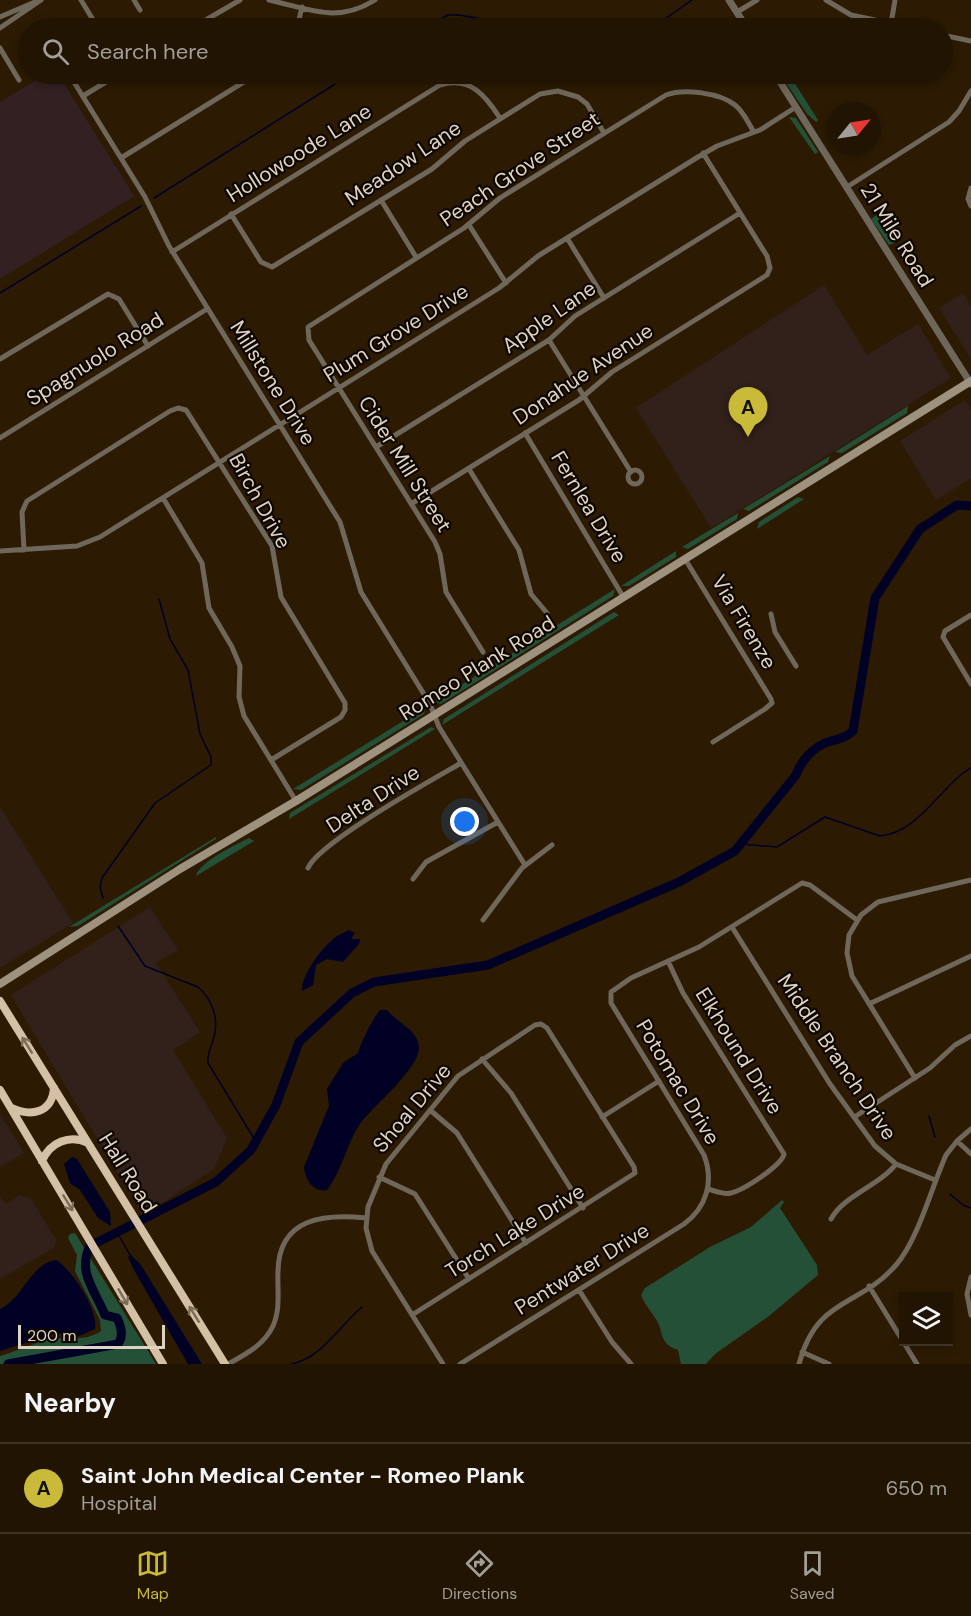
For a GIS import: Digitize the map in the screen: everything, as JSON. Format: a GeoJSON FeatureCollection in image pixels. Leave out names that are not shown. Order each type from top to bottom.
{"type":"FeatureCollection","features":[{"type":"Feature","properties":{"kind":"highway","name":"Hall Road"},"geometry":{"type":"LineString","coordinates":[[0,1001],[227,1364]]}},
{"type":"Feature","properties":{"kind":"highway"},"geometry":{"type":"LineString","coordinates":[[12,1108],[28,1114],[37,1112],[50,1102],[54,1088]]}},
{"type":"Feature","properties":{"kind":"highway"},"geometry":{"type":"LineString","coordinates":[[0,1089],[163,1364]]}},
{"type":"Feature","properties":{"kind":"highway"},"geometry":{"type":"LineString","coordinates":[[42,1161],[49,1150],[64,1140],[73,1137],[89,1144]]}},
{"type":"Feature","properties":{"kind":"main road","name":"Romeo Plank Road"},"geometry":{"type":"LineString","coordinates":[[0,984],[180,869],[435,716],[971,382]]}},
{"type":"Feature","properties":{"kind":"street"},"geometry":{"type":"LineString","coordinates":[[0,17],[40,0]]}},
{"type":"Feature","properties":{"kind":"street"},"geometry":{"type":"LineString","coordinates":[[0,28],[40,0]]}},
{"type":"Feature","properties":{"kind":"street"},"geometry":{"type":"LineString","coordinates":[[81,0],[92,18]]}},
{"type":"Feature","properties":{"kind":"street"},"geometry":{"type":"LineString","coordinates":[[134,0],[140,10]]}},
{"type":"Feature","properties":{"kind":"street"},"geometry":{"type":"LineString","coordinates":[[209,18],[240,0]]}},
{"type":"Feature","properties":{"kind":"street"},"geometry":{"type":"LineString","coordinates":[[269,0],[344,14],[375,0]]}},
{"type":"Feature","properties":{"kind":"street"},"geometry":{"type":"LineString","coordinates":[[729,0],[741,18]]}},
{"type":"Feature","properties":{"kind":"street"},"geometry":{"type":"LineString","coordinates":[[737,12],[757,0]]}},
{"type":"Feature","properties":{"kind":"street"},"geometry":{"type":"LineString","coordinates":[[826,0],[851,15],[864,18]]}},
{"type":"Feature","properties":{"kind":"street"},"geometry":{"type":"LineString","coordinates":[[892,18],[895,0]]}},
{"type":"Feature","properties":{"kind":"street"},"geometry":{"type":"LineString","coordinates":[[299,18],[302,7]]}},
{"type":"Feature","properties":{"kind":"street"},"geometry":{"type":"LineString","coordinates":[[953,37],[971,41]]}},
{"type":"Feature","properties":{"kind":"street"},"geometry":{"type":"LineString","coordinates":[[0,48],[18,78]]}},
{"type":"Feature","properties":{"kind":"street","name":"Millstone Drive"},"geometry":{"type":"LineString","coordinates":[[75,84],[145,197],[172,252],[340,522],[361,592],[461,763],[525,865]]}},
{"type":"Feature","properties":{"kind":"street"},"geometry":{"type":"LineString","coordinates":[[83,96],[103,84]]}},
{"type":"Feature","properties":{"kind":"street"},"geometry":{"type":"LineString","coordinates":[[121,158],[241,84]]}},
{"type":"Feature","properties":{"kind":"street","name":"Hollowoode Lane"},"geometry":{"type":"LineString","coordinates":[[172,252],[440,85],[446,84]]}},
{"type":"Feature","properties":{"kind":"street","name":"Hollowoode Lane"},"geometry":{"type":"LineString","coordinates":[[465,84],[476,88],[500,118]]}},
{"type":"Feature","properties":{"kind":"street","name":"21 Mile Road"},"geometry":{"type":"LineString","coordinates":[[782,84],[971,382]]}},
{"type":"Feature","properties":{"kind":"street","name":"Meadow Lane"},"geometry":{"type":"LineString","coordinates":[[231,214],[261,262],[272,267],[439,164],[460,144],[540,94],[558,91],[583,100],[604,133]]}},
{"type":"Feature","properties":{"kind":"street","name":"Peach Grove Street"},"geometry":{"type":"LineString","coordinates":[[307,330],[312,322],[469,225],[500,198],[661,97],[684,91],[732,103],[741,111],[754,132]]}},
{"type":"Feature","properties":{"kind":"street"},"geometry":{"type":"LineString","coordinates":[[847,187],[949,122],[971,91]]}},
{"type":"Feature","properties":{"kind":"street","name":"Plum Grove Drive"},"geometry":{"type":"LineString","coordinates":[[0,551],[86,544],[506,284],[531,261],[703,153],[754,132],[796,107]]}},
{"type":"Feature","properties":{"kind":"street"},"geometry":{"type":"LineString","coordinates":[[703,153],[740,213]]}},
{"type":"Feature","properties":{"kind":"street"},"geometry":{"type":"LineString","coordinates":[[971,188],[968,199],[971,206]]}},
{"type":"Feature","properties":{"kind":"street"},"geometry":{"type":"LineString","coordinates":[[381,200],[416,257]]}},
{"type":"Feature","properties":{"kind":"street","name":"Donahue Avenue"},"geometry":{"type":"LineString","coordinates":[[411,504],[584,396],[606,376],[764,277],[770,268],[767,256],[740,213]]}},
{"type":"Feature","properties":{"kind":"street","name":"Apple Lane"},"geometry":{"type":"LineString","coordinates":[[376,447],[549,340],[570,320],[740,213]]}},
{"type":"Feature","properties":{"kind":"street"},"geometry":{"type":"LineString","coordinates":[[469,225],[506,284]]}},
{"type":"Feature","properties":{"kind":"street"},"geometry":{"type":"LineString","coordinates":[[567,238],[604,298]]}},
{"type":"Feature","properties":{"kind":"street"},"geometry":{"type":"LineString","coordinates":[[0,359],[108,294],[119,299],[148,346]]}},
{"type":"Feature","properties":{"kind":"street","name":"Spagnuolo Road"},"geometry":{"type":"LineString","coordinates":[[0,438],[207,309]]}},
{"type":"Feature","properties":{"kind":"street","name":"Cider Mill Street"},"geometry":{"type":"LineString","coordinates":[[307,330],[308,337],[438,549],[446,592],[483,652]]}},
{"type":"Feature","properties":{"kind":"street"},"geometry":{"type":"LineString","coordinates":[[549,340],[631,472]]}},
{"type":"Feature","properties":{"kind":"street","name":"Birch Drive"},"geometry":{"type":"LineString","coordinates":[[24,550],[24,504],[170,411],[182,408],[189,413],[272,546],[281,597],[344,700],[345,710],[338,719],[271,760]]}},
{"type":"Feature","properties":{"kind":"street","name":"Fernlea Drive"},"geometry":{"type":"LineString","coordinates":[[525,433],[624,598]]}},
{"type":"Feature","properties":{"kind":"street"},"geometry":{"type":"LineString","coordinates":[[469,469],[519,550],[531,594],[548,613]]}},
{"type":"Feature","properties":{"kind":"street"},"geometry":{"type":"LineString","coordinates":[[163,498],[202,563],[209,608],[240,666],[242,710],[296,801]]}},
{"type":"Feature","properties":{"kind":"street","name":"Via Firenze"},"geometry":{"type":"LineString","coordinates":[[685,559],[772,703],[713,742]]}},
{"type":"Feature","properties":{"kind":"street"},"geometry":{"type":"LineString","coordinates":[[771,614],[775,632],[796,666]]}},
{"type":"Feature","properties":{"kind":"street"},"geometry":{"type":"LineString","coordinates":[[971,615],[943,635],[971,684]]}},
{"type":"Feature","properties":{"kind":"street","name":"Delta Drive"},"geometry":{"type":"LineString","coordinates":[[308,868],[316,856],[350,832],[461,763]]}},
{"type":"Feature","properties":{"kind":"street"},"geometry":{"type":"LineString","coordinates":[[413,879],[426,862],[498,822]]}},
{"type":"Feature","properties":{"kind":"street"},"geometry":{"type":"LineString","coordinates":[[483,920],[490,907],[525,865],[552,845]]}},
{"type":"Feature","properties":{"kind":"street"},"geometry":{"type":"LineString","coordinates":[[915,1078],[852,976],[847,959],[849,935],[857,920],[882,900],[933,891],[971,880]]}},
{"type":"Feature","properties":{"kind":"street"},"geometry":{"type":"LineString","coordinates":[[668,961],[699,947],[805,883],[857,920]]}},
{"type":"Feature","properties":{"kind":"street","name":"Middle Branch Drive"},"geometry":{"type":"LineString","coordinates":[[732,927],[830,1084],[856,1116],[880,1152],[896,1164],[935,1180]]}},
{"type":"Feature","properties":{"kind":"street"},"geometry":{"type":"LineString","coordinates":[[869,1004],[971,956]]}},
{"type":"Feature","properties":{"kind":"street","name":"Potomac Drive"},"geometry":{"type":"LineString","coordinates":[[668,961],[631,978],[613,989],[609,995],[611,1003],[704,1155],[709,1172],[708,1189]]}},
{"type":"Feature","properties":{"kind":"street","name":"Elkhound Drive"},"geometry":{"type":"LineString","coordinates":[[668,961],[683,993],[782,1150],[784,1157],[767,1172],[734,1192],[725,1193],[708,1189]]}},
{"type":"Feature","properties":{"kind":"street","name":"Shoal Drive"},"geometry":{"type":"LineString","coordinates":[[366,1218],[379,1177],[386,1164],[458,1076],[535,1025],[542,1024],[547,1028],[602,1117]]}},
{"type":"Feature","properties":{"kind":"street"},"geometry":{"type":"LineString","coordinates":[[856,1116],[936,1064],[955,1045],[971,1036]]}},
{"type":"Feature","properties":{"kind":"street"},"geometry":{"type":"LineString","coordinates":[[482,1059],[511,1093],[583,1208]]}},
{"type":"Feature","properties":{"kind":"street"},"geometry":{"type":"LineString","coordinates":[[602,1117],[659,1081]]}},
{"type":"Feature","properties":{"kind":"street"},"geometry":{"type":"LineString","coordinates":[[430,1110],[457,1133],[526,1243]]}},
{"type":"Feature","properties":{"kind":"street","name":"Torch Lake Drive"},"geometry":{"type":"LineString","coordinates":[[412,1315],[583,1208],[634,1173],[634,1167],[602,1117]]}},
{"type":"Feature","properties":{"kind":"street"},"geometry":{"type":"LineString","coordinates":[[799,1364],[802,1352],[819,1320],[891,1270],[903,1254],[946,1155],[971,1129]]}},
{"type":"Feature","properties":{"kind":"street"},"geometry":{"type":"LineString","coordinates":[[957,1141],[971,1154]]}},
{"type":"Feature","properties":{"kind":"street"},"geometry":{"type":"LineString","coordinates":[[831,1219],[841,1206],[881,1180],[896,1164]]}},
{"type":"Feature","properties":{"kind":"street"},"geometry":{"type":"LineString","coordinates":[[379,1177],[407,1188],[415,1194],[469,1279]]}},
{"type":"Feature","properties":{"kind":"street","name":"Pentwater Drive"},"geometry":{"type":"LineString","coordinates":[[460,1364],[689,1221],[702,1204],[708,1189]]}},
{"type":"Feature","properties":{"kind":"street"},"geometry":{"type":"LineString","coordinates":[[227,1364],[257,1346],[273,1325],[278,1306],[279,1260],[282,1248],[292,1233],[303,1224],[320,1217],[366,1218],[366,1234],[372,1251],[443,1364]]}},
{"type":"Feature","properties":{"kind":"street"},"geometry":{"type":"LineString","coordinates":[[971,1277],[967,1294],[971,1315]]}},
{"type":"Feature","properties":{"kind":"street"},"geometry":{"type":"LineString","coordinates":[[869,1286],[917,1364]]}},
{"type":"Feature","properties":{"kind":"street"},"geometry":{"type":"LineString","coordinates":[[579,1290],[612,1342],[631,1364]]}},
{"type":"Feature","properties":{"kind":"street"},"geometry":{"type":"LineString","coordinates":[[802,1352],[829,1364]]}},
{"type":"Feature","properties":{"kind":"shaded area"},"geometry":{"type":"Polygon","coordinates":[[[30,84],[64,84],[134,196],[0,279],[0,102],[30,84]]]}},
{"type":"Feature","properties":{"kind":"shaded area"},"geometry":{"type":"Polygon","coordinates":[[[824,285],[867,355],[918,324],[951,378],[711,528],[636,408],[824,285]]]}},
{"type":"Feature","properties":{"kind":"shaded area"},"geometry":{"type":"Polygon","coordinates":[[[963,293],[971,307],[971,359],[939,308],[963,293]]]}},
{"type":"Feature","properties":{"kind":"shaded area"},"geometry":{"type":"Polygon","coordinates":[[[965,400],[971,410],[971,478],[936,500],[900,441],[965,400]]]}},
{"type":"Feature","properties":{"kind":"shaded area"},"geometry":{"type":"Polygon","coordinates":[[[0,807],[73,923],[0,968],[0,807]]]}},
{"type":"Feature","properties":{"kind":"shaded area"},"geometry":{"type":"Polygon","coordinates":[[[150,907],[178,950],[156,963],[200,1032],[173,1050],[227,1138],[214,1169],[143,1215],[11,995],[150,907]]]}},
{"type":"Feature","properties":{"kind":"shaded area"},"geometry":{"type":"Polygon","coordinates":[[[0,1114],[24,1153],[0,1167],[0,1114]]]}},
{"type":"Feature","properties":{"kind":"shaded area"},"geometry":{"type":"Polygon","coordinates":[[[20,1195],[31,1199],[57,1241],[54,1244],[55,1247],[0,1279],[0,1196],[6,1204],[20,1195]]]}},
{"type":"Feature","properties":{"kind":"green space"},"geometry":{"type":"Polygon","coordinates":[[[787,84],[795,84],[818,120],[816,122],[807,114],[787,84]]]}},
{"type":"Feature","properties":{"kind":"green space"},"geometry":{"type":"Polygon","coordinates":[[[789,117],[796,118],[818,152],[815,154],[789,117]]]}},
{"type":"Feature","properties":{"kind":"green space"},"geometry":{"type":"Polygon","coordinates":[[[878,214],[896,242],[889,245],[871,219],[878,214]]]}},
{"type":"Feature","properties":{"kind":"green space"},"geometry":{"type":"Polygon","coordinates":[[[908,406],[907,413],[842,453],[835,452],[908,406]]]}},
{"type":"Feature","properties":{"kind":"green space"},"geometry":{"type":"Polygon","coordinates":[[[830,456],[828,462],[749,511],[743,509],[830,456]]]}},
{"type":"Feature","properties":{"kind":"green space"},"geometry":{"type":"Polygon","coordinates":[[[798,497],[804,499],[757,529],[759,522],[798,497]]]}},
{"type":"Feature","properties":{"kind":"green space"},"geometry":{"type":"Polygon","coordinates":[[[738,513],[737,519],[688,549],[682,547],[738,513]]]}},
{"type":"Feature","properties":{"kind":"green space"},"geometry":{"type":"Polygon","coordinates":[[[676,551],[676,557],[629,586],[621,586],[676,551]]]}},
{"type":"Feature","properties":{"kind":"green space"},"geometry":{"type":"Polygon","coordinates":[[[615,589],[613,596],[441,704],[434,702],[615,589]]]}},
{"type":"Feature","properties":{"kind":"green space"},"geometry":{"type":"Polygon","coordinates":[[[614,612],[619,615],[442,725],[444,719],[614,612]]]}},
{"type":"Feature","properties":{"kind":"green space"},"geometry":{"type":"Polygon","coordinates":[[[426,707],[424,714],[301,790],[293,789],[426,707]]]}},
{"type":"Feature","properties":{"kind":"green space"},"geometry":{"type":"Polygon","coordinates":[[[431,727],[435,729],[289,819],[290,813],[431,727]]]}},
{"type":"Feature","properties":{"kind":"green space"},"geometry":{"type":"Polygon","coordinates":[[[216,837],[78,926],[69,927],[216,837]]]}},
{"type":"Feature","properties":{"kind":"green space"},"geometry":{"type":"Polygon","coordinates":[[[249,838],[254,841],[196,876],[210,860],[249,838]]]}},
{"type":"Feature","properties":{"kind":"green space"},"geometry":{"type":"Polygon","coordinates":[[[782,1200],[784,1202],[780,1208],[817,1265],[818,1275],[769,1316],[715,1354],[706,1364],[681,1364],[678,1350],[669,1346],[664,1340],[657,1321],[641,1295],[645,1288],[710,1247],[751,1227],[782,1200]]]}},
{"type":"Feature","properties":{"kind":"green space"},"geometry":{"type":"Polygon","coordinates":[[[75,1233],[156,1364],[0,1364],[0,1356],[34,1344],[55,1339],[84,1338],[101,1331],[100,1320],[75,1271],[77,1255],[68,1238],[70,1234],[75,1233]]]}},
{"type":"Feature","properties":{"kind":"water"},"geometry":{"type":"Polygon","coordinates":[[[349,930],[355,933],[351,939],[360,939],[359,944],[343,962],[327,959],[316,965],[313,985],[302,991],[305,977],[319,954],[336,937],[349,930]]]}},
{"type":"Feature","properties":{"kind":"water"},"geometry":{"type":"Polygon","coordinates":[[[380,1010],[387,1010],[412,1031],[418,1042],[417,1056],[404,1076],[363,1120],[327,1190],[318,1190],[308,1181],[304,1167],[329,1106],[327,1089],[343,1063],[358,1053],[367,1031],[380,1010]]]}},
{"type":"Feature","properties":{"kind":"water"},"geometry":{"type":"Polygon","coordinates":[[[72,1157],[77,1159],[110,1212],[111,1226],[98,1218],[80,1190],[70,1183],[64,1164],[72,1157]]]}},
{"type":"Feature","properties":{"kind":"water"},"geometry":{"type":"Polygon","coordinates":[[[131,1255],[141,1265],[202,1364],[188,1364],[134,1270],[128,1257],[131,1255]]]}},
{"type":"Feature","properties":{"kind":"water"},"geometry":{"type":"Polygon","coordinates":[[[56,1260],[69,1272],[83,1291],[93,1312],[95,1329],[79,1336],[56,1333],[0,1351],[0,1309],[15,1298],[40,1268],[56,1260]]]}},
{"type":"Feature","properties":{"kind":"waterway"},"geometry":{"type":"LineString","coordinates":[[666,18],[692,0]]}},
{"type":"Feature","properties":{"kind":"waterway"},"geometry":{"type":"LineString","coordinates":[[442,18],[448,15],[476,18]]}},
{"type":"Feature","properties":{"kind":"waterway"},"geometry":{"type":"LineString","coordinates":[[154,198],[335,84]]}},
{"type":"Feature","properties":{"kind":"waterway"},"geometry":{"type":"LineString","coordinates":[[0,293],[141,206]]}},
{"type":"Feature","properties":{"kind":"waterway"},"geometry":{"type":"LineString","coordinates":[[8,1364],[118,1344],[121,1328],[117,1318],[105,1315],[86,1273],[85,1264],[90,1246],[216,1182],[251,1150],[276,1105],[299,1042],[352,993],[374,982],[488,965],[679,882],[735,851],[796,775],[808,755],[817,747],[853,731],[875,598],[920,529],[957,505],[971,506]]}},
{"type":"Feature","properties":{"kind":"waterway"},"geometry":{"type":"LineString","coordinates":[[103,898],[100,887],[102,878],[155,803],[211,765],[211,757],[200,734],[188,670],[170,639],[159,599]]}},
{"type":"Feature","properties":{"kind":"waterway"},"geometry":{"type":"LineString","coordinates":[[741,844],[777,847],[825,817],[880,836],[894,833],[918,818],[950,785],[971,768]]}},
{"type":"Feature","properties":{"kind":"waterway"},"geometry":{"type":"LineString","coordinates":[[118,926],[145,966],[198,987],[208,998],[214,1011],[216,1026],[208,1063],[255,1140]]}},
{"type":"Feature","properties":{"kind":"waterway"},"geometry":{"type":"LineString","coordinates":[[929,1116],[935,1137]]}},
{"type":"Feature","properties":{"kind":"waterway"},"geometry":{"type":"LineString","coordinates":[[950,1194],[963,1205],[971,1208]]}},
{"type":"Feature","properties":{"kind":"waterway"},"geometry":{"type":"LineString","coordinates":[[118,1234],[130,1255]]}},
{"type":"Feature","properties":{"kind":"waterway"},"geometry":{"type":"LineString","coordinates":[[291,1364],[302,1361],[321,1349],[362,1307]]}},
{"type":"Feature","properties":{"kind":"place","name":"Saint John Medical Center - Romeo Plank"},"geometry":{"type":"Point","coordinates":[748,437]}}]}
